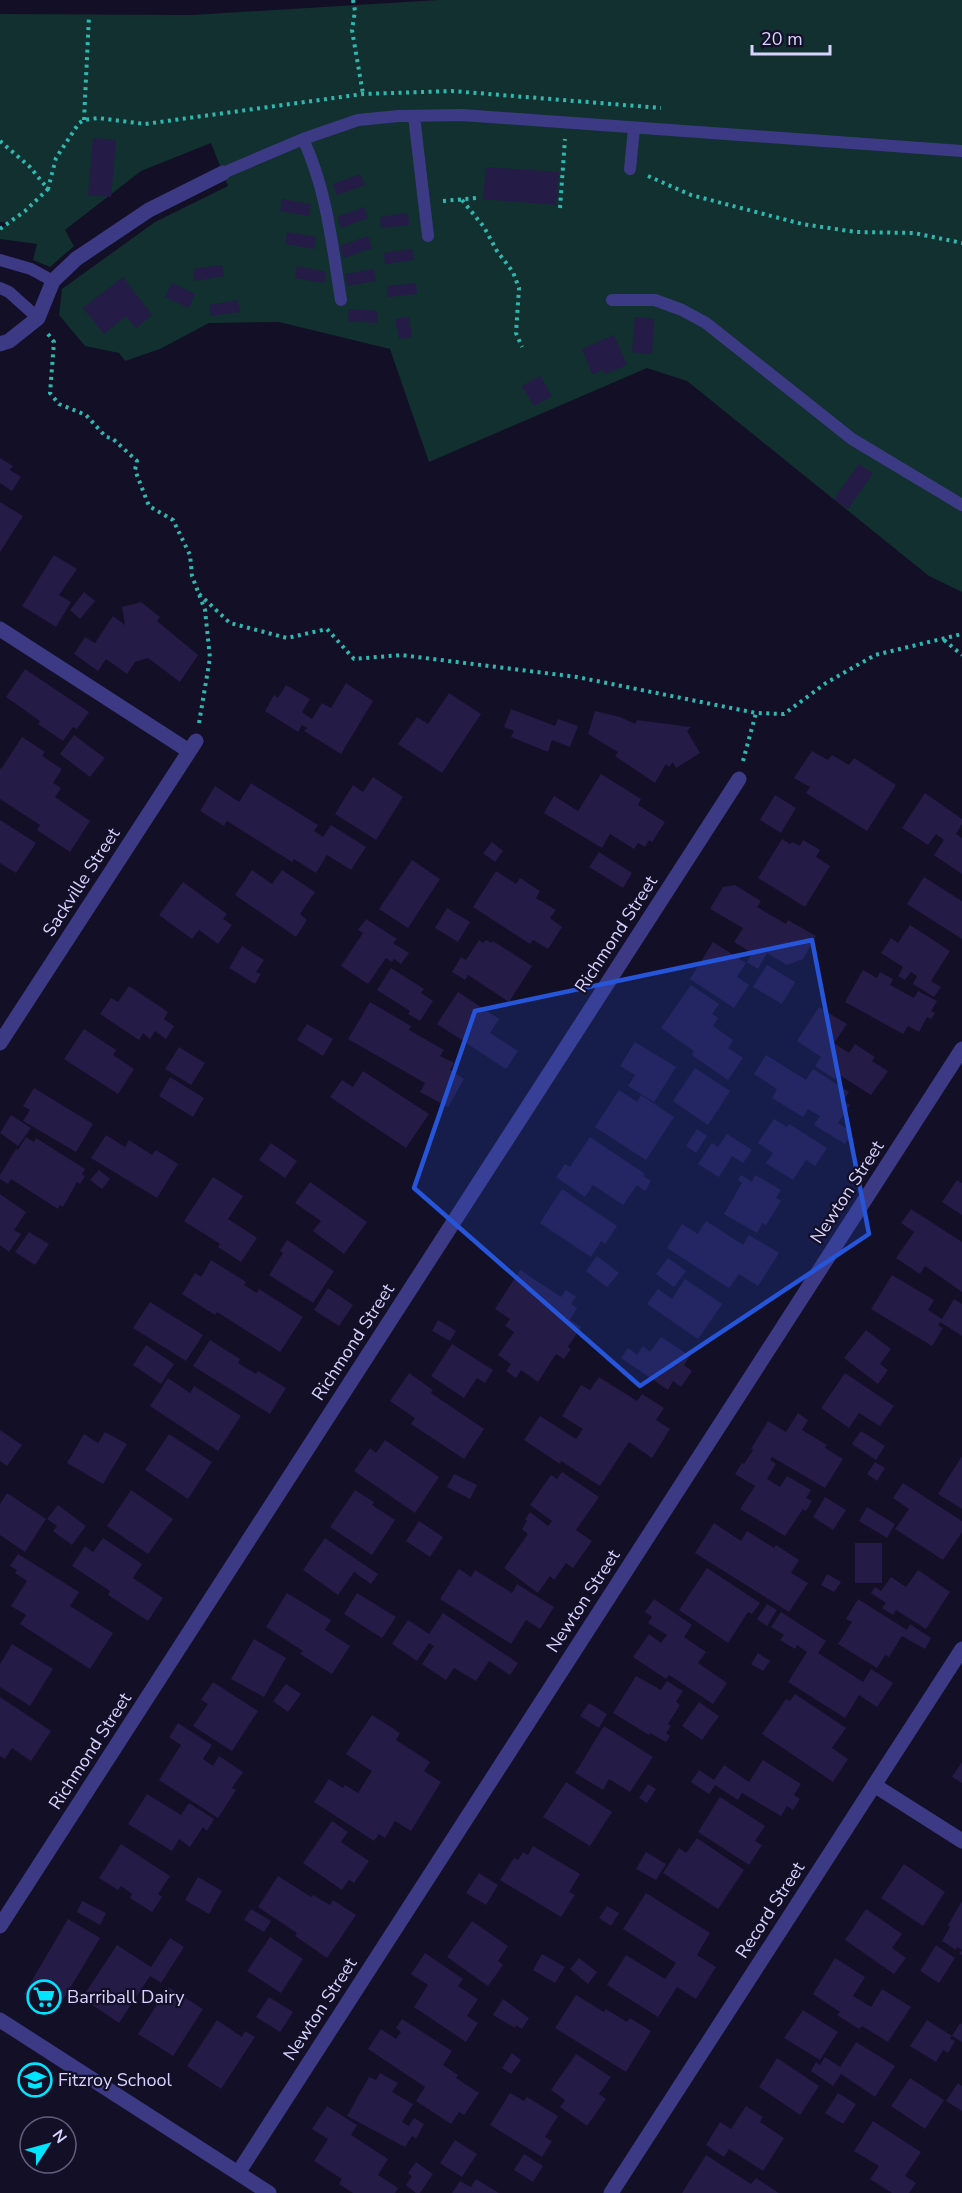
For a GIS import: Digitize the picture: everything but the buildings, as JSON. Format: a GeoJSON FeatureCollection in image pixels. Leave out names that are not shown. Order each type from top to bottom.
{"type":"FeatureCollection","features":[{"type":"Feature","properties":{"kind":"street"},"geometry":{"type":"LineString","coordinates":[[4,342],[38,318],[53,281],[76,259],[149,210],[223,173]]}},
{"type":"Feature","properties":{"kind":"street"},"geometry":{"type":"LineString","coordinates":[[0,628],[193,746]]}},
{"type":"Feature","properties":{"kind":"street","name":"Sackville Street"},"geometry":{"type":"LineString","coordinates":[[0,1043],[193,746]]}},
{"type":"Feature","properties":{"kind":"street","name":"Richmond Street"},"geometry":{"type":"LineString","coordinates":[[0,1926],[739,779]]}},
{"type":"Feature","properties":{"kind":"street","name":"Newton Street"},"geometry":{"type":"LineString","coordinates":[[238,2173],[962,1049]]}},
{"type":"Feature","properties":{"kind":"street","name":"Record Street"},"geometry":{"type":"LineString","coordinates":[[611,2193],[962,1649]]}},
{"type":"Feature","properties":{"kind":"street"},"geometry":{"type":"LineString","coordinates":[[874,1785],[962,1841]]}},
{"type":"Feature","properties":{"kind":"street"},"geometry":{"type":"LineString","coordinates":[[0,2020],[268,2193]]}},
{"type":"Feature","properties":{"kind":"lane"},"geometry":{"type":"LineString","coordinates":[[414,116],[428,236]]}},
{"type":"Feature","properties":{"kind":"lane"},"geometry":{"type":"LineString","coordinates":[[223,173],[358,120],[414,116],[462,116],[962,151]]}},
{"type":"Feature","properties":{"kind":"lane"},"geometry":{"type":"LineString","coordinates":[[630,169],[634,129]]}},
{"type":"Feature","properties":{"kind":"lane"},"geometry":{"type":"LineString","coordinates":[[303,140],[314,163],[323,194],[341,300]]}},
{"type":"Feature","properties":{"kind":"lane"},"geometry":{"type":"LineString","coordinates":[[0,260],[31,269],[53,281]]}},
{"type":"Feature","properties":{"kind":"lane"},"geometry":{"type":"LineString","coordinates":[[0,288],[9,292],[38,318]]}},
{"type":"Feature","properties":{"kind":"lane"},"geometry":{"type":"LineString","coordinates":[[612,300],[654,300],[682,310],[698,319],[852,439],[962,504]]}},
{"type":"Feature","properties":{"kind":"path"},"geometry":{"type":"LineString","coordinates":[[353,0],[355,11],[352,30],[363,94]]}},
{"type":"Feature","properties":{"kind":"path"},"geometry":{"type":"LineString","coordinates":[[84,120],[89,16]]}},
{"type":"Feature","properties":{"kind":"path"},"geometry":{"type":"LineString","coordinates":[[560,208],[566,123]]}},
{"type":"Feature","properties":{"kind":"path"},"geometry":{"type":"LineString","coordinates":[[630,169],[691,195],[802,224],[856,232],[914,234],[962,243]]}},
{"type":"Feature","properties":{"kind":"path"},"geometry":{"type":"LineString","coordinates":[[0,229],[25,211],[48,189]]}},
{"type":"Feature","properties":{"kind":"path"},"geometry":{"type":"LineString","coordinates":[[424,203],[477,198]]}},
{"type":"Feature","properties":{"kind":"path"},"geometry":{"type":"LineString","coordinates":[[462,200],[513,272],[519,288],[516,333],[522,347]]}},
{"type":"Feature","properties":{"kind":"path"},"geometry":{"type":"LineString","coordinates":[[38,318],[54,342],[50,393],[58,404],[86,415],[106,437],[112,438],[137,460],[135,470],[149,506],[173,520],[190,555],[192,576],[205,610],[210,658],[193,746]]}},
{"type":"Feature","properties":{"kind":"path"},"geometry":{"type":"LineString","coordinates":[[199,594],[230,623],[287,638],[327,628],[354,659],[401,655],[577,677],[756,713],[784,714],[826,683],[875,655],[962,634]]}},
{"type":"Feature","properties":{"kind":"path"},"geometry":{"type":"LineString","coordinates":[[944,640],[962,655]]}},
{"type":"Feature","properties":{"kind":"path"},"geometry":{"type":"LineString","coordinates":[[739,779],[756,713]]}},
{"type":"Feature","properties":{"kind":"highlighted area"},"geometry":{"type":"Polygon","coordinates":[[[812,940],[869,1234],[640,1386],[414,1188],[475,1011],[812,940]]]}},
{"type":"Feature","properties":{"kind":"green space"},"geometry":{"type":"Polygon","coordinates":[[[439,0],[962,0],[962,592],[929,576],[687,381],[647,368],[429,462],[390,349],[279,322],[209,323],[160,349],[125,361],[119,353],[85,346],[59,315],[62,289],[155,222],[228,186],[211,143],[141,171],[65,230],[74,246],[50,267],[33,260],[37,244],[0,239],[0,229],[9,223],[0,222],[0,14],[192,15],[439,0]]]}},
{"type":"Feature","properties":{"kind":"place","name":"Barriball Dairy"},"geometry":{"type":"Point","coordinates":[44,1997]}},
{"type":"Feature","properties":{"kind":"place","name":"Fitzroy School"},"geometry":{"type":"Point","coordinates":[35,2080]}}]}
